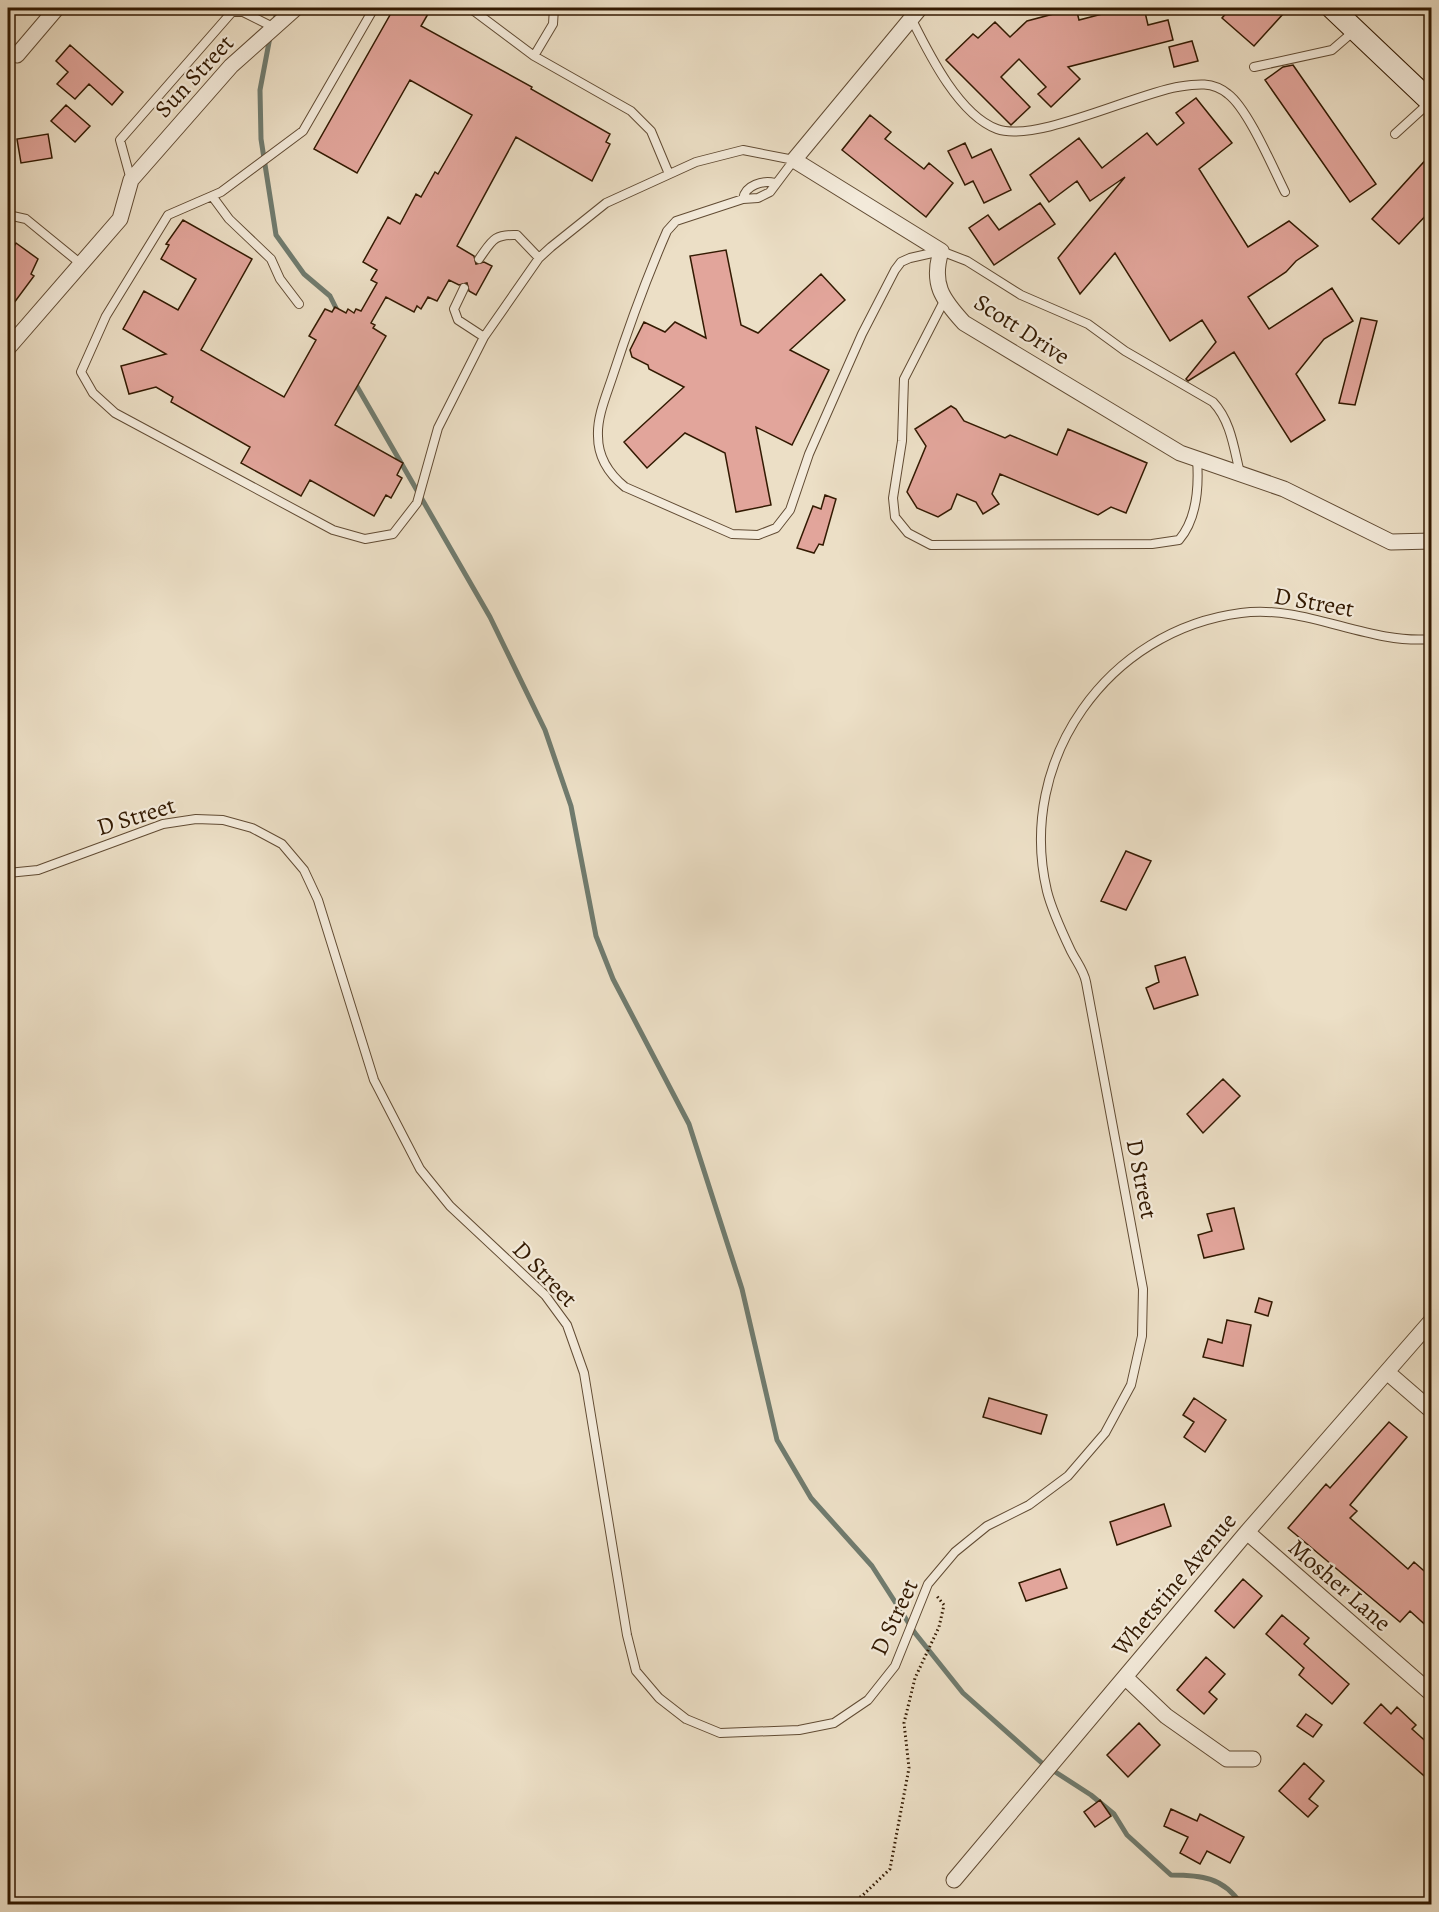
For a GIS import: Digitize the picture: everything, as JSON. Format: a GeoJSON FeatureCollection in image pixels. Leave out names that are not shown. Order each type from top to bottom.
{"type":"FeatureCollection","features":[{"type":"Feature","properties":{"kind":"street"},"geometry":{"type":"LineString","coordinates":[[16,55],[57,8]]}},
{"type":"Feature","properties":{"kind":"street","name":"Sun Street"},"geometry":{"type":"LineString","coordinates":[[131,180],[231,66],[296,8]]}},
{"type":"Feature","properties":{"kind":"street"},"geometry":{"type":"LineString","coordinates":[[1332,8],[1431,103]]}},
{"type":"Feature","properties":{"kind":"street"},"geometry":{"type":"LineString","coordinates":[[916,14],[794,160],[941,250]]}},
{"type":"Feature","properties":{"kind":"street"},"geometry":{"type":"LineString","coordinates":[[8,348],[120,219],[131,180]]}},
{"type":"Feature","properties":{"kind":"street","name":"Scott Drive"},"geometry":{"type":"LineString","coordinates":[[941,250],[936,268],[944,301],[964,323],[1180,453],[1284,489],[1391,542],[1431,540]]}},
{"type":"Feature","properties":{"kind":"street","name":"Whetstine Avenue"},"geometry":{"type":"LineString","coordinates":[[954,1880],[1247,1532],[1431,1320]]}},
{"type":"Feature","properties":{"kind":"street"},"geometry":{"type":"LineString","coordinates":[[1387,1372],[1431,1411]]}},
{"type":"Feature","properties":{"kind":"street","name":"Mosher Lane"},"geometry":{"type":"LineString","coordinates":[[1247,1532],[1431,1694]]}},
{"type":"Feature","properties":{"kind":"street"},"geometry":{"type":"LineString","coordinates":[[1125,1677],[1166,1716],[1227,1759],[1253,1759]]}},
{"type":"Feature","properties":{"kind":"lane"},"geometry":{"type":"LineString","coordinates":[[374,8],[303,131],[221,192],[168,215],[106,316],[81,372],[93,393],[115,413],[333,530],[365,538],[393,534],[417,503],[438,428],[484,337],[539,258],[606,203],[696,162],[743,150],[794,160],[770,192],[758,198],[743,199],[676,221],[667,231],[628,328],[601,414],[597,436],[602,459],[612,476],[625,487],[732,534],[758,535],[776,528],[790,510],[809,454],[852,356],[895,270],[901,262],[910,258],[941,250],[968,261],[1021,295],[1088,324],[1125,351],[1214,402],[1221,410],[1229,428],[1240,473]]}},
{"type":"Feature","properties":{"kind":"lane"},"geometry":{"type":"LineString","coordinates":[[470,8],[534,56],[631,111],[651,131],[669,174]]}},
{"type":"Feature","properties":{"kind":"lane"},"geometry":{"type":"LineString","coordinates":[[534,56],[553,24],[554,8]]}},
{"type":"Feature","properties":{"kind":"lane"},"geometry":{"type":"LineString","coordinates":[[131,180],[120,140],[232,12],[243,12],[273,27]]}},
{"type":"Feature","properties":{"kind":"lane"},"geometry":{"type":"LineString","coordinates":[[916,14],[940,75],[978,117],[996,129],[1014,133],[1062,122],[1161,90],[1197,84],[1215,85],[1230,95],[1243,112],[1285,192]]}},
{"type":"Feature","properties":{"kind":"lane"},"geometry":{"type":"LineString","coordinates":[[1254,68],[1332,50],[1355,30]]}},
{"type":"Feature","properties":{"kind":"lane"},"geometry":{"type":"LineString","coordinates":[[1395,134],[1431,103]]}},
{"type":"Feature","properties":{"kind":"lane"},"geometry":{"type":"LineString","coordinates":[[743,199],[747,189],[763,182],[775,183]]}},
{"type":"Feature","properties":{"kind":"lane"},"geometry":{"type":"LineString","coordinates":[[212,196],[229,219],[271,259],[280,279],[299,304]]}},
{"type":"Feature","properties":{"kind":"lane"},"geometry":{"type":"LineString","coordinates":[[8,215],[26,219],[81,264]]}},
{"type":"Feature","properties":{"kind":"lane"},"geometry":{"type":"LineString","coordinates":[[479,259],[494,239],[501,234],[517,235],[539,258]]}},
{"type":"Feature","properties":{"kind":"lane"},"geometry":{"type":"LineString","coordinates":[[464,288],[454,309],[458,320],[484,337]]}},
{"type":"Feature","properties":{"kind":"lane"},"geometry":{"type":"LineString","coordinates":[[944,301],[904,379],[902,441],[893,498],[895,517],[908,533],[930,545],[1152,544],[1179,540],[1188,530],[1198,485],[1197,459]]}},
{"type":"Feature","properties":{"kind":"lane","name":"D Street"},"geometry":{"type":"LineString","coordinates":[[8,873],[38,870],[163,824],[196,819],[223,820],[252,828],[282,844],[304,870],[318,900],[374,1080],[420,1169],[450,1206],[545,1295],[567,1325],[584,1373],[627,1635],[636,1671],[659,1698],[686,1719],[720,1732],[799,1730],[834,1723],[868,1700],[895,1666],[910,1623],[928,1584],[955,1552],[987,1526],[1029,1505],[1068,1476],[1097,1442],[1131,1384],[1142,1336],[1143,1289],[1085,977],[1061,929],[1047,890],[1042,842],[1045,794],[1066,732],[1094,692],[1137,653],[1179,629],[1241,612],[1292,613],[1382,635],[1431,639]]}},
{"type":"Feature","properties":{"kind":"path"},"geometry":{"type":"LineString","coordinates":[[848,1905],[862,1896],[890,1869],[909,1768],[904,1723],[915,1678],[939,1627],[944,1605],[928,1584]]}},
{"type":"Feature","properties":{"kind":"building"},"geometry":{"type":"Polygon","coordinates":[[[394,8],[417,8],[428,14],[421,26],[532,87],[531,89],[610,134],[606,142],[610,144],[592,181],[516,137],[457,246],[474,256],[476,264],[484,262],[492,266],[476,295],[469,291],[467,283],[459,285],[449,280],[437,301],[428,297],[421,309],[417,306],[414,312],[386,297],[371,323],[375,325],[373,328],[386,336],[335,425],[403,463],[397,475],[402,478],[391,498],[386,495],[374,516],[310,480],[301,496],[241,463],[250,447],[171,402],[173,397],[156,387],[129,394],[121,366],[166,354],[123,329],[144,291],[178,310],[196,279],[161,259],[169,245],[166,244],[183,220],[252,259],[201,350],[284,397],[316,340],[309,336],[325,309],[332,312],[335,307],[346,313],[348,309],[354,313],[356,309],[361,311],[377,283],[371,280],[377,270],[363,262],[388,217],[400,224],[416,194],[421,197],[435,172],[438,174],[472,115],[410,80],[357,173],[314,149],[394,8]]]}},
{"type":"Feature","properties":{"kind":"building"},"geometry":{"type":"Polygon","coordinates":[[[1076,8],[1079,20],[1125,8],[1144,8],[1148,25],[1168,20],[1173,40],[1068,67],[1080,79],[1051,107],[1038,94],[1046,87],[1019,59],[1001,77],[1030,107],[1011,125],[946,60],[973,34],[978,38],[995,22],[1010,37],[1027,21],[1076,8]]]}},
{"type":"Feature","properties":{"kind":"building"},"geometry":{"type":"Polygon","coordinates":[[[1231,8],[1275,8],[1283,14],[1254,46],[1222,18],[1231,8]]]}},
{"type":"Feature","properties":{"kind":"building"},"geometry":{"type":"Polygon","coordinates":[[[1192,41],[1198,61],[1174,67],[1169,47],[1192,41]]]}},
{"type":"Feature","properties":{"kind":"building"},"geometry":{"type":"Polygon","coordinates":[[[70,45],[123,92],[112,105],[89,84],[75,99],[57,84],[68,72],[56,61],[70,45]]]}},
{"type":"Feature","properties":{"kind":"building"},"geometry":{"type":"Polygon","coordinates":[[[1293,65],[1376,184],[1350,202],[1265,80],[1283,67],[1293,65]]]}},
{"type":"Feature","properties":{"kind":"building"},"geometry":{"type":"Polygon","coordinates":[[[1196,98],[1232,143],[1199,169],[1248,247],[1289,221],[1318,246],[1296,261],[1286,272],[1248,297],[1269,329],[1332,288],[1353,321],[1324,339],[1296,374],[1325,420],[1291,442],[1234,352],[1188,381],[1186,379],[1216,342],[1202,320],[1170,341],[1115,253],[1080,294],[1058,258],[1125,177],[1090,201],[1077,181],[1049,202],[1030,175],[1079,138],[1102,168],[1147,133],[1157,145],[1184,123],[1176,113],[1196,98]]]}},
{"type":"Feature","properties":{"kind":"building"},"geometry":{"type":"Polygon","coordinates":[[[66,105],[90,126],[75,142],[51,121],[66,105]]]}},
{"type":"Feature","properties":{"kind":"building"},"geometry":{"type":"Polygon","coordinates":[[[870,115],[891,132],[885,139],[924,169],[929,163],[953,183],[926,217],[842,150],[870,115]]]}},
{"type":"Feature","properties":{"kind":"building"},"geometry":{"type":"Polygon","coordinates":[[[48,134],[52,158],[21,163],[17,139],[48,134]]]}},
{"type":"Feature","properties":{"kind":"building"},"geometry":{"type":"Polygon","coordinates":[[[965,143],[972,158],[991,149],[1011,190],[984,203],[973,181],[965,185],[948,151],[965,143]]]}},
{"type":"Feature","properties":{"kind":"building"},"geometry":{"type":"Polygon","coordinates":[[[1431,154],[1431,210],[1399,244],[1372,219],[1431,154]]]}},
{"type":"Feature","properties":{"kind":"building"},"geometry":{"type":"Polygon","coordinates":[[[1040,203],[1055,224],[994,265],[969,228],[988,215],[999,230],[1040,203]]]}},
{"type":"Feature","properties":{"kind":"building"},"geometry":{"type":"Polygon","coordinates":[[[16,243],[38,259],[31,274],[34,276],[8,311],[8,256],[16,243]]]}},
{"type":"Feature","properties":{"kind":"building"},"geometry":{"type":"Polygon","coordinates":[[[726,250],[741,325],[758,333],[821,274],[845,300],[790,350],[829,370],[792,445],[756,427],[771,505],[736,512],[725,453],[685,433],[647,468],[624,442],[684,387],[649,369],[648,365],[632,357],[630,350],[644,322],[665,332],[675,322],[706,338],[690,256],[726,250]]]}},
{"type":"Feature","properties":{"kind":"building"},"geometry":{"type":"Polygon","coordinates":[[[1361,318],[1377,321],[1355,405],[1339,403],[1361,318]]]}},
{"type":"Feature","properties":{"kind":"building"},"geometry":{"type":"Polygon","coordinates":[[[951,406],[956,409],[964,421],[1005,438],[1010,435],[1057,455],[1068,429],[1147,463],[1126,513],[1111,507],[1098,515],[1000,474],[992,494],[999,504],[983,514],[976,502],[957,494],[951,509],[938,517],[917,508],[907,492],[926,446],[915,429],[951,406]]]}},
{"type":"Feature","properties":{"kind":"building"},"geometry":{"type":"Polygon","coordinates":[[[825,495],[836,499],[823,545],[819,544],[814,553],[797,548],[813,506],[821,509],[825,495]]]}},
{"type":"Feature","properties":{"kind":"building"},"geometry":{"type":"Polygon","coordinates":[[[1126,851],[1151,861],[1126,910],[1101,901],[1126,851]]]}},
{"type":"Feature","properties":{"kind":"building"},"geometry":{"type":"Polygon","coordinates":[[[1185,957],[1198,995],[1154,1009],[1146,988],[1159,982],[1155,966],[1185,957]]]}},
{"type":"Feature","properties":{"kind":"building"},"geometry":{"type":"Polygon","coordinates":[[[1223,1079],[1240,1096],[1203,1133],[1187,1114],[1223,1079]]]}},
{"type":"Feature","properties":{"kind":"building"},"geometry":{"type":"Polygon","coordinates":[[[1234,1208],[1244,1249],[1204,1258],[1198,1235],[1212,1231],[1207,1214],[1234,1208]]]}},
{"type":"Feature","properties":{"kind":"building"},"geometry":{"type":"Polygon","coordinates":[[[1259,1298],[1272,1302],[1268,1316],[1255,1312],[1259,1298]]]}},
{"type":"Feature","properties":{"kind":"building"},"geometry":{"type":"Polygon","coordinates":[[[1227,1320],[1251,1325],[1243,1366],[1203,1357],[1208,1339],[1222,1343],[1227,1320]]]}},
{"type":"Feature","properties":{"kind":"building"},"geometry":{"type":"Polygon","coordinates":[[[989,1398],[1047,1415],[1041,1434],[983,1417],[989,1398]]]}},
{"type":"Feature","properties":{"kind":"building"},"geometry":{"type":"Polygon","coordinates":[[[1194,1398],[1226,1420],[1205,1452],[1184,1437],[1194,1422],[1183,1415],[1194,1398]]]}},
{"type":"Feature","properties":{"kind":"building"},"geometry":{"type":"Polygon","coordinates":[[[1389,1422],[1407,1437],[1350,1505],[1357,1511],[1350,1518],[1408,1569],[1414,1562],[1431,1577],[1431,1630],[1410,1611],[1400,1622],[1288,1528],[1326,1484],[1330,1488],[1389,1422]]]}},
{"type":"Feature","properties":{"kind":"building"},"geometry":{"type":"Polygon","coordinates":[[[1164,1504],[1171,1526],[1117,1545],[1110,1522],[1164,1504]]]}},
{"type":"Feature","properties":{"kind":"building"},"geometry":{"type":"Polygon","coordinates":[[[1060,1569],[1067,1588],[1026,1601],[1019,1583],[1060,1569]]]}},
{"type":"Feature","properties":{"kind":"building"},"geometry":{"type":"Polygon","coordinates":[[[1243,1579],[1262,1596],[1234,1628],[1215,1611],[1243,1579]]]}},
{"type":"Feature","properties":{"kind":"building"},"geometry":{"type":"Polygon","coordinates":[[[1282,1615],[1309,1638],[1304,1644],[1349,1684],[1332,1704],[1299,1675],[1304,1668],[1266,1634],[1282,1615]]]}},
{"type":"Feature","properties":{"kind":"building"},"geometry":{"type":"Polygon","coordinates":[[[1206,1657],[1225,1674],[1209,1692],[1217,1699],[1204,1714],[1177,1690],[1206,1657]]]}},
{"type":"Feature","properties":{"kind":"building"},"geometry":{"type":"Polygon","coordinates":[[[1381,1704],[1391,1714],[1397,1707],[1416,1725],[1412,1729],[1431,1746],[1431,1782],[1364,1723],[1381,1704]]]}},
{"type":"Feature","properties":{"kind":"building"},"geometry":{"type":"Polygon","coordinates":[[[1306,1714],[1322,1725],[1313,1737],[1297,1726],[1306,1714]]]}},
{"type":"Feature","properties":{"kind":"building"},"geometry":{"type":"Polygon","coordinates":[[[1139,1723],[1160,1745],[1128,1777],[1107,1755],[1139,1723]]]}},
{"type":"Feature","properties":{"kind":"building"},"geometry":{"type":"Polygon","coordinates":[[[1304,1763],[1324,1781],[1309,1799],[1318,1806],[1308,1817],[1279,1791],[1304,1763]]]}},
{"type":"Feature","properties":{"kind":"building"},"geometry":{"type":"Polygon","coordinates":[[[1100,1800],[1111,1816],[1095,1827],[1084,1812],[1100,1800]]]}},
{"type":"Feature","properties":{"kind":"building"},"geometry":{"type":"Polygon","coordinates":[[[1171,1809],[1197,1821],[1200,1814],[1244,1837],[1230,1863],[1207,1851],[1200,1864],[1180,1853],[1188,1837],[1164,1826],[1171,1809]]]}},
{"type":"Feature","properties":{"kind":"waterway"},"geometry":{"type":"LineString","coordinates":[[275,19],[279,8]]}},
{"type":"Feature","properties":{"kind":"waterway"},"geometry":{"type":"LineString","coordinates":[[270,37],[260,90],[261,139],[276,235],[304,274],[330,296],[339,314]]}},
{"type":"Feature","properties":{"kind":"waterway"},"geometry":{"type":"LineString","coordinates":[[355,383],[490,617],[545,730],[571,806],[596,936],[613,979],[689,1124],[742,1289],[777,1440],[811,1498],[872,1566],[915,1633],[963,1693],[1043,1764],[1091,1795],[1114,1814],[1127,1835],[1171,1875],[1210,1879],[1227,1888],[1241,1904]]}}]}
